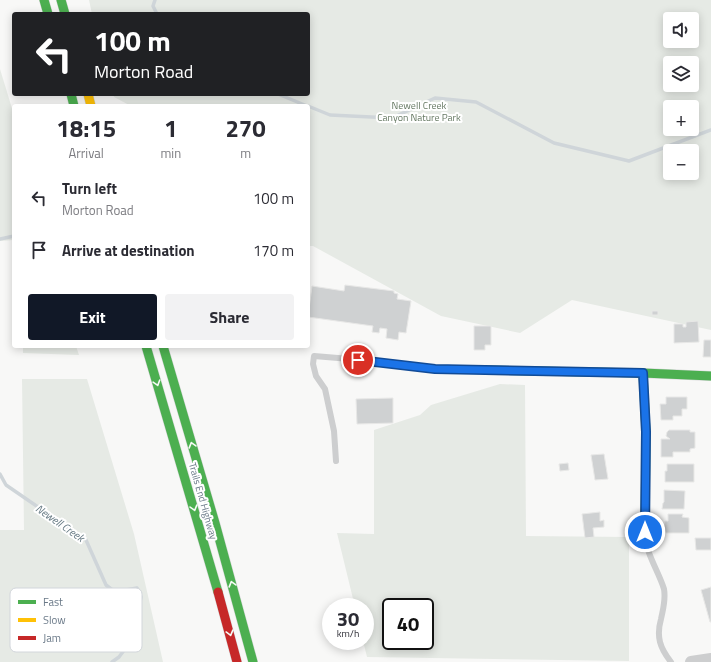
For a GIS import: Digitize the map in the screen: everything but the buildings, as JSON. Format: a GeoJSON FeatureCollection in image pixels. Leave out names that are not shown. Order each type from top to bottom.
{"type":"FeatureCollection","features":[{"type":"Feature","properties":{"kind":"main road"},"geometry":{"type":"LineString","coordinates":[[44,0],[47,12]]}},
{"type":"Feature","properties":{"kind":"main road"},"geometry":{"type":"LineString","coordinates":[[61,0],[64,12]]}},
{"type":"Feature","properties":{"kind":"main road","name":"Trails End Highway"},"geometry":{"type":"LineString","coordinates":[[147,348],[202,535],[237,662]]}},
{"type":"Feature","properties":{"kind":"main road","name":"Trails End Highway"},"geometry":{"type":"LineString","coordinates":[[164,348],[216,523],[253,662]]}},
{"type":"Feature","properties":{"kind":"main road"},"geometry":{"type":"LineString","coordinates":[[486,370],[711,376]]}},
{"type":"Feature","properties":{"kind":"main road"},"geometry":{"type":"LineString","coordinates":[[643,373],[646,432],[645,532]]}},
{"type":"Feature","properties":{"kind":"street"},"geometry":{"type":"LineString","coordinates":[[691,662],[711,659]]}},
{"type":"Feature","properties":{"kind":"lane"},"geometry":{"type":"LineString","coordinates":[[336,461],[334,432],[325,389],[316,376],[313,364],[314,356],[386,362],[435,369],[486,370]]}},
{"type":"Feature","properties":{"kind":"lane"},"geometry":{"type":"LineString","coordinates":[[645,532],[648,552],[664,590],[665,602],[660,621],[659,643],[663,652],[671,662]]}},
{"type":"Feature","properties":{"kind":"green space","name":"Newell Creek Canyon Nature Park"},"geometry":{"type":"Polygon","coordinates":[[[89,0],[711,0],[711,330],[572,300],[520,333],[441,316],[313,246],[310,246],[310,104],[127,104],[114,96],[310,96],[310,12],[92,12],[89,0]]]}},
{"type":"Feature","properties":{"kind":"green space"},"geometry":{"type":"Polygon","coordinates":[[[0,69],[12,108],[12,240],[0,241],[0,69]]]}},
{"type":"Feature","properties":{"kind":"green space"},"geometry":{"type":"Polygon","coordinates":[[[23,348],[77,348],[79,355],[23,353],[23,348]]]}},
{"type":"Feature","properties":{"kind":"green space"},"geometry":{"type":"Polygon","coordinates":[[[22,379],[87,379],[134,534],[163,662],[0,662],[0,530],[24,530],[22,379]]]}},
{"type":"Feature","properties":{"kind":"green space"},"geometry":{"type":"Polygon","coordinates":[[[500,384],[525,385],[526,536],[629,537],[629,661],[367,657],[365,650],[374,650],[374,598],[353,598],[337,533],[374,534],[374,430],[420,415],[431,405],[500,384]]]}},
{"type":"Feature","properties":{"kind":"waterway","name":"Newell Creek"},"geometry":{"type":"LineString","coordinates":[[155,0],[153,6],[156,12]]}},
{"type":"Feature","properties":{"kind":"waterway"},"geometry":{"type":"LineString","coordinates":[[283,96],[302,104]]}},
{"type":"Feature","properties":{"kind":"waterway"},"geometry":{"type":"LineString","coordinates":[[310,107],[330,115],[392,118],[435,98],[476,102],[554,143],[629,161],[711,130]]}},
{"type":"Feature","properties":{"kind":"waterway","name":"Newell Creek"},"geometry":{"type":"LineString","coordinates":[[0,239],[12,236]]}},
{"type":"Feature","properties":{"kind":"waterway","name":"Newell Creek"},"geometry":{"type":"LineString","coordinates":[[0,474],[6,485],[86,540],[106,585],[110,588]]}},
{"type":"Feature","properties":{"kind":"waterway","name":"Newell Creek"},"geometry":{"type":"LineString","coordinates":[[112,662],[123,652]]}},
{"type":"Feature","properties":{"kind":"traffic: fast"},"geometry":{"type":"LineString","coordinates":[[44,0],[47,12]]}},
{"type":"Feature","properties":{"kind":"traffic: fast"},"geometry":{"type":"LineString","coordinates":[[61,0],[64,12]]}},
{"type":"Feature","properties":{"kind":"traffic: fast"},"geometry":{"type":"LineString","coordinates":[[72,96],[74,104]]}},
{"type":"Feature","properties":{"kind":"traffic: fast"},"geometry":{"type":"LineString","coordinates":[[147,348],[218,592]]}},
{"type":"Feature","properties":{"kind":"traffic: fast"},"geometry":{"type":"LineString","coordinates":[[164,348],[215,523],[253,662]]}},
{"type":"Feature","properties":{"kind":"traffic: fast"},"geometry":{"type":"LineString","coordinates":[[486,370],[711,376]]}},
{"type":"Feature","properties":{"kind":"traffic: fast"},"geometry":{"type":"LineString","coordinates":[[643,373],[646,432],[645,532]]}},
{"type":"Feature","properties":{"kind":"traffic: slow"},"geometry":{"type":"LineString","coordinates":[[88,96],[90,104]]}},
{"type":"Feature","properties":{"kind":"traffic: jam"},"geometry":{"type":"LineString","coordinates":[[218,592],[237,662]]}},
{"type":"Feature","properties":{"kind":"route"},"geometry":{"type":"LineString","coordinates":[[358,360],[386,362],[435,369],[643,373],[646,432],[645,532]]}}]}
